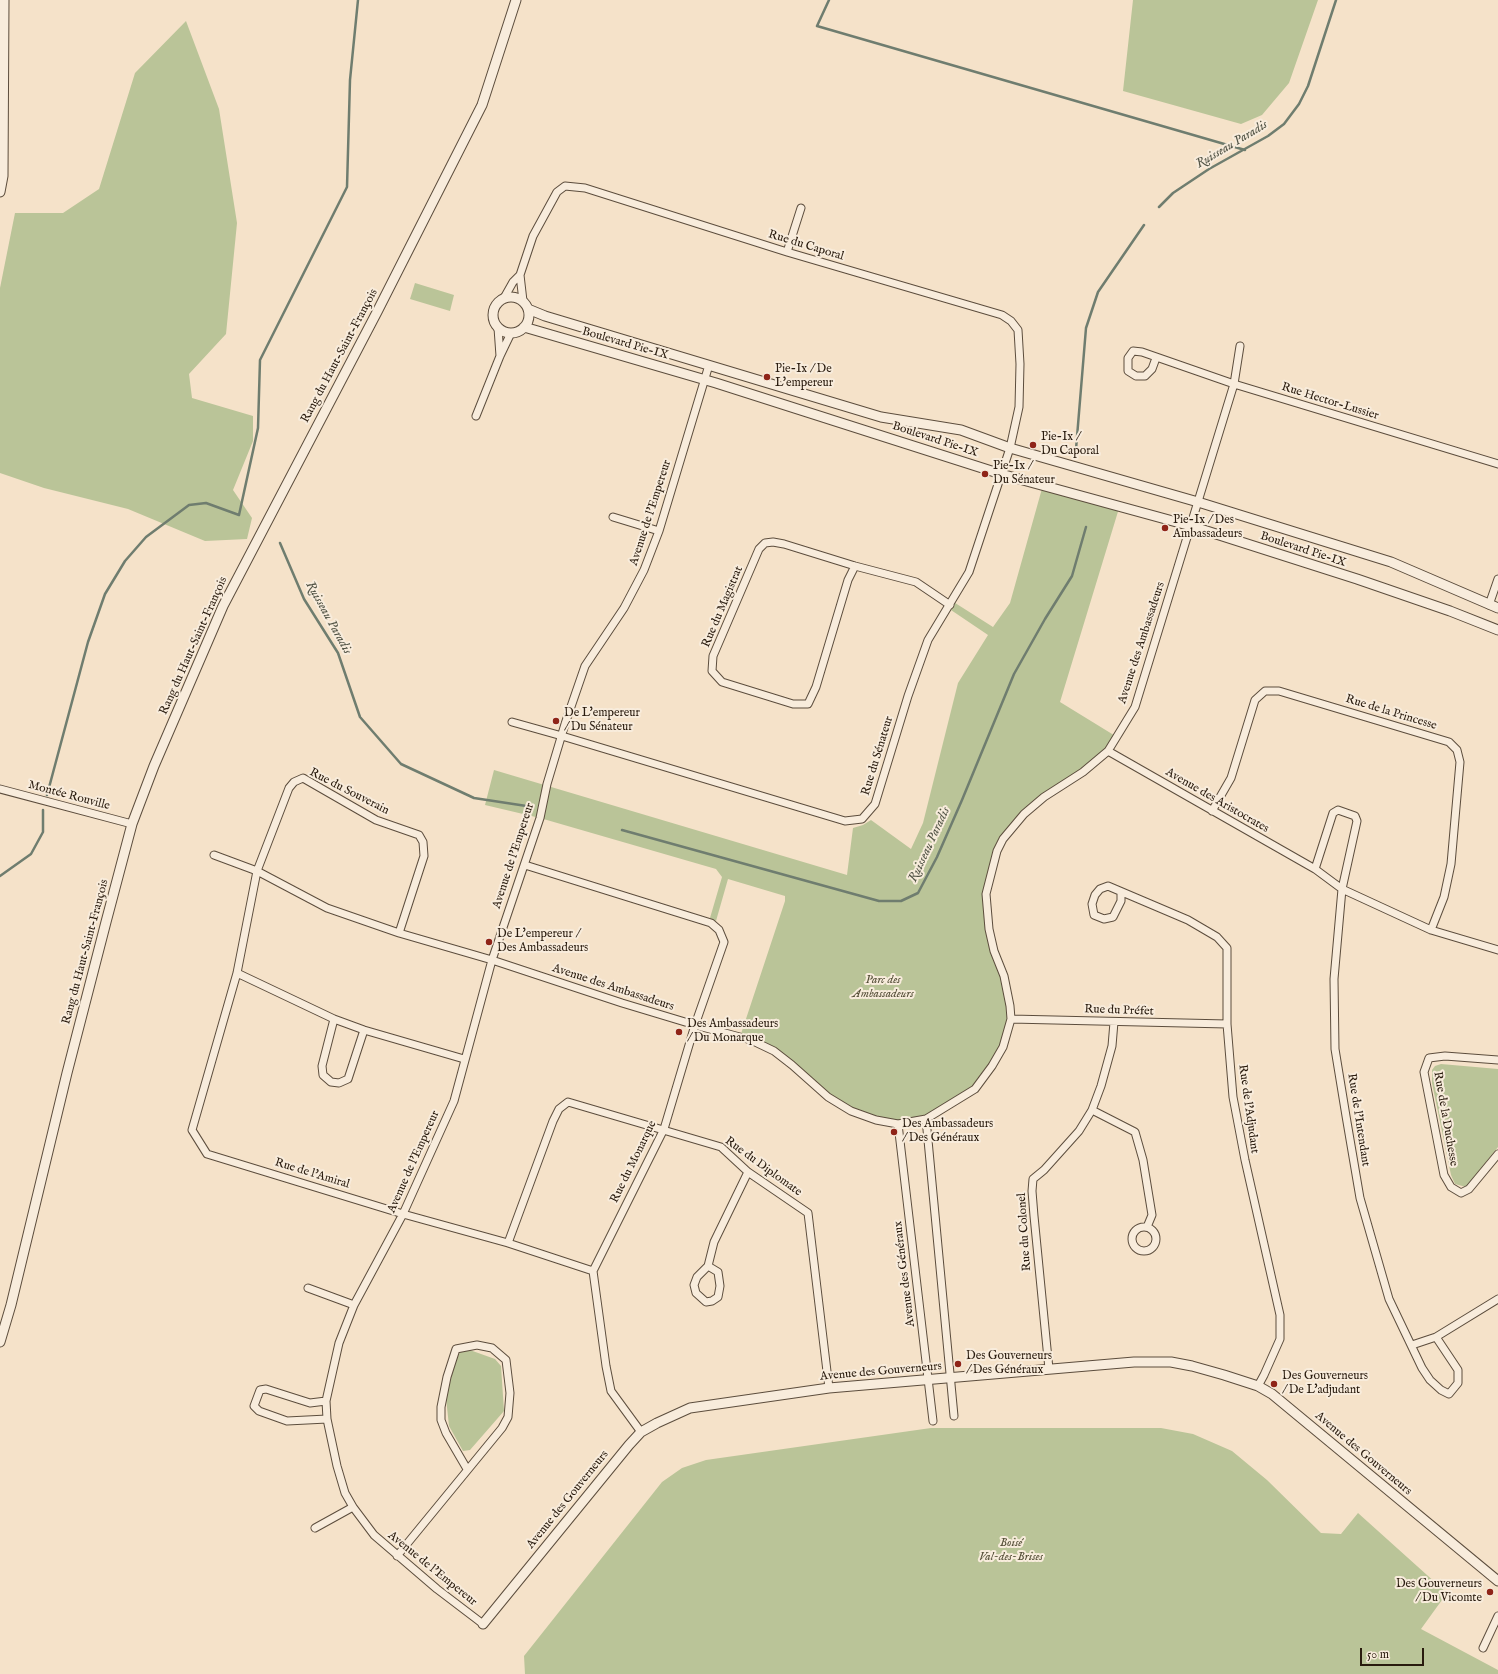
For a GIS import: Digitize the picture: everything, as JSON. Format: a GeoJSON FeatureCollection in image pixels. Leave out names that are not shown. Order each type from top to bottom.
{"type":"FeatureCollection","features":[{"type":"Feature","properties":{"kind":"street"},"geometry":{"type":"LineString","coordinates":[[0,192],[3,176],[4,0]]}},
{"type":"Feature","properties":{"kind":"street","name":"Rang du Haut-Saint-François"},"geometry":{"type":"LineString","coordinates":[[0,1342],[11,1305],[67,1073],[132,824],[154,766],[223,606],[380,307],[482,105],[516,0]]}},
{"type":"Feature","properties":{"kind":"street","name":"Rue du Caporal"},"geometry":{"type":"LineString","coordinates":[[504,298],[513,282],[520,275],[533,236],[557,192],[565,186],[585,188],[788,252],[1002,315],[1011,321],[1018,330],[1020,364],[1019,407],[1010,448]]}},
{"type":"Feature","properties":{"kind":"street"},"geometry":{"type":"LineString","coordinates":[[788,252],[801,208]]}},
{"type":"Feature","properties":{"kind":"street","name":"Rue du Caporal"},"geometry":{"type":"LineString","coordinates":[[520,275],[526,305]]}},
{"type":"Feature","properties":{"kind":"street"},"geometry":{"type":"LineString","coordinates":[[498,328],[511,333],[524,327],[528,319],[526,305],[514,297],[504,298],[497,302],[493,310],[493,320],[498,328],[500,356]]}},
{"type":"Feature","properties":{"kind":"street","name":"Boulevard Pie-IX"},"geometry":{"type":"LineString","coordinates":[[526,305],[545,316],[881,417],[961,430],[1010,448],[1198,502],[1391,562],[1498,608]]}},
{"type":"Feature","properties":{"kind":"street","name":"Boulevard Pie-IX"},"geometry":{"type":"LineString","coordinates":[[524,327],[704,380],[1001,474],[1191,526],[1450,611],[1498,630]]}},
{"type":"Feature","properties":{"kind":"street"},"geometry":{"type":"LineString","coordinates":[[476,416],[511,333]]}},
{"type":"Feature","properties":{"kind":"street","name":"Avenue des Ambassadeurs"},"geometry":{"type":"LineString","coordinates":[[214,855],[257,871],[327,908],[399,933],[492,960],[622,1003],[751,1040],[774,1051],[828,1097],[851,1111],[876,1120],[898,1124],[926,1119],[975,1089],[992,1066],[1003,1046],[1011,1019],[1010,1006],[1004,976],[994,951],[989,929],[986,894],[997,850],[1003,839],[1024,814],[1044,797],[1083,772],[1108,751],[1135,707],[1234,384],[1240,346]]}},
{"type":"Feature","properties":{"kind":"street","name":"Rue Hector-Lussier"},"geometry":{"type":"LineString","coordinates":[[1156,358],[1234,384],[1498,464]]}},
{"type":"Feature","properties":{"kind":"street","name":"Avenue de l'Empereur"},"geometry":{"type":"LineString","coordinates":[[483,1624],[397,1556],[374,1535],[353,1506],[345,1493],[337,1466],[327,1419],[326,1401],[339,1342],[354,1305],[403,1214],[454,1101],[464,1059],[492,960],[540,818],[547,784],[565,724],[585,666],[624,608],[644,570],[659,531],[709,365]]}},
{"type":"Feature","properties":{"kind":"street","name":"Rue du Sénateur"},"geometry":{"type":"LineString","coordinates":[[512,722],[845,821],[862,819],[874,804],[908,696],[928,640],[969,572],[1010,448]]}},
{"type":"Feature","properties":{"kind":"street"},"geometry":{"type":"LineString","coordinates":[[613,517],[659,531]]}},
{"type":"Feature","properties":{"kind":"street","name":"Rue du Magistrat"},"geometry":{"type":"LineString","coordinates":[[855,566],[848,580],[816,687],[808,704],[793,704],[722,682],[712,671],[713,656],[759,549],[764,543],[773,542],[784,544],[855,566],[916,582],[950,605]]}},
{"type":"Feature","properties":{"kind":"street"},"geometry":{"type":"LineString","coordinates":[[1489,605],[1498,579]]}},
{"type":"Feature","properties":{"kind":"street","name":"Rue de la Princesse"},"geometry":{"type":"LineString","coordinates":[[1212,811],[1231,778],[1255,700],[1265,691],[1279,691],[1449,742],[1457,750],[1460,762],[1451,864],[1444,897],[1431,930]]}},
{"type":"Feature","properties":{"kind":"street","name":"Avenue des Aristocrates"},"geometry":{"type":"LineString","coordinates":[[1108,751],[1315,869],[1342,889],[1431,930],[1498,950]]}},
{"type":"Feature","properties":{"kind":"street","name":"Rue du Souverain"},"geometry":{"type":"LineString","coordinates":[[237,973],[257,871],[289,788],[294,782],[303,778],[376,820],[419,835],[423,842],[424,856],[399,933]]}},
{"type":"Feature","properties":{"kind":"street","name":"Montée Rouville"},"geometry":{"type":"LineString","coordinates":[[0,789],[132,824]]}},
{"type":"Feature","properties":{"kind":"street"},"geometry":{"type":"LineString","coordinates":[[1315,869],[1333,813],[1338,810],[1354,816],[1356,821],[1342,889]]}},
{"type":"Feature","properties":{"kind":"street","name":"Rue du Monarque"},"geometry":{"type":"LineString","coordinates":[[525,865],[711,923],[719,930],[724,942],[695,1025],[664,1129],[593,1271]]}},
{"type":"Feature","properties":{"kind":"street","name":"Rue de l'Adjudant"},"geometry":{"type":"LineString","coordinates":[[1121,892],[1121,901],[1113,916],[1104,918],[1094,915],[1092,904],[1095,895],[1100,889],[1108,886],[1188,920],[1217,938],[1227,948],[1227,1024],[1234,1105],[1244,1160],[1280,1315],[1280,1339],[1258,1386]]}},
{"type":"Feature","properties":{"kind":"street","name":"Rue de l'Intendant"},"geometry":{"type":"LineString","coordinates":[[1342,889],[1334,979],[1336,1048],[1360,1198],[1389,1299],[1422,1368],[1430,1380],[1441,1390],[1449,1394],[1458,1383],[1458,1370],[1436,1337]]}},
{"type":"Feature","properties":{"kind":"street"},"geometry":{"type":"LineString","coordinates":[[237,973],[334,1019],[364,1030],[464,1059]]}},
{"type":"Feature","properties":{"kind":"street","name":"Rue de l'Amiral"},"geometry":{"type":"LineString","coordinates":[[237,973],[192,1130],[207,1154],[403,1214],[508,1243],[593,1271]]}},
{"type":"Feature","properties":{"kind":"street"},"geometry":{"type":"LineString","coordinates":[[334,1019],[322,1066],[323,1075],[331,1082],[339,1083],[348,1080],[364,1030]]}},
{"type":"Feature","properties":{"kind":"street","name":"Rue du Préfet"},"geometry":{"type":"LineString","coordinates":[[1011,1019],[1227,1024]]}},
{"type":"Feature","properties":{"kind":"street","name":"Rue du Colonel"},"geometry":{"type":"LineString","coordinates":[[1048,1369],[1032,1191],[1033,1179],[1044,1170],[1079,1131],[1092,1110],[1101,1086],[1112,1046],[1114,1022]]}},
{"type":"Feature","properties":{"kind":"street","name":"Rue de la Duchesse"},"geometry":{"type":"LineString","coordinates":[[1498,1060],[1445,1056],[1428,1058],[1424,1072],[1444,1175],[1451,1187],[1461,1192],[1469,1189],[1498,1154]]}},
{"type":"Feature","properties":{"kind":"street","name":"Rue du Diplomate"},"geometry":{"type":"LineString","coordinates":[[508,1243],[553,1120],[559,1109],[568,1102],[722,1147],[748,1172],[808,1213],[829,1388]]}},
{"type":"Feature","properties":{"kind":"street"},"geometry":{"type":"LineString","coordinates":[[1092,1110],[1135,1132],[1142,1160],[1152,1215],[1147,1227]]}},
{"type":"Feature","properties":{"kind":"street"},"geometry":{"type":"LineString","coordinates":[[926,1119],[954,1416]]}},
{"type":"Feature","properties":{"kind":"street","name":"Avenue des Généraux"},"geometry":{"type":"LineString","coordinates":[[898,1124],[933,1421]]}},
{"type":"Feature","properties":{"kind":"street"},"geometry":{"type":"LineString","coordinates":[[708,1266],[718,1272],[720,1286],[718,1296],[712,1301],[706,1302],[696,1293],[694,1285],[697,1277],[708,1266],[714,1242],[748,1172]]}},
{"type":"Feature","properties":{"kind":"street"},"geometry":{"type":"LineString","coordinates":[[593,1271],[606,1366],[611,1391],[641,1432]]}},
{"type":"Feature","properties":{"kind":"street"},"geometry":{"type":"LineString","coordinates":[[308,1288],[354,1305]]}},
{"type":"Feature","properties":{"kind":"street"},"geometry":{"type":"LineString","coordinates":[[1412,1345],[1436,1337],[1498,1299]]}},
{"type":"Feature","properties":{"kind":"street"},"geometry":{"type":"LineString","coordinates":[[397,1556],[502,1428],[508,1417],[510,1393],[506,1360],[492,1348],[477,1345],[456,1349],[447,1377],[441,1407],[441,1420],[446,1433],[467,1469]]}},
{"type":"Feature","properties":{"kind":"street","name":"Avenue des Gouverneurs"},"geometry":{"type":"LineString","coordinates":[[483,1624],[641,1432],[690,1408],[829,1388],[1134,1362],[1171,1362],[1224,1374],[1258,1386],[1272,1394],[1498,1581]]}},
{"type":"Feature","properties":{"kind":"street"},"geometry":{"type":"LineString","coordinates":[[326,1401],[310,1403],[266,1389],[260,1390],[254,1406],[259,1411],[287,1421],[327,1419]]}},
{"type":"Feature","properties":{"kind":"street"},"geometry":{"type":"LineString","coordinates":[[315,1528],[353,1506]]}},
{"type":"Feature","properties":{"kind":"street"},"geometry":{"type":"LineString","coordinates":[[1483,1648],[1498,1616]]}},
{"type":"Feature","properties":{"kind":"green space"},"geometry":{"type":"Polygon","coordinates":[[[1133,0],[1318,0],[1289,83],[1262,115],[1241,124],[1123,91],[1133,0]]]}},
{"type":"Feature","properties":{"kind":"green space"},"geometry":{"type":"Polygon","coordinates":[[[186,21],[219,109],[237,223],[226,334],[189,374],[192,398],[253,416],[253,441],[233,490],[252,518],[247,539],[205,541],[128,509],[44,488],[0,473],[0,288],[15,213],[63,213],[99,189],[135,73],[186,21]]]}},
{"type":"Feature","properties":{"kind":"green space"},"geometry":{"type":"Polygon","coordinates":[[[415,283],[454,295],[450,311],[410,299],[415,283]]]}},
{"type":"Feature","properties":{"kind":"green space","name":"Parc des Ambassadeurs"},"geometry":{"type":"Polygon","coordinates":[[[1043,485],[1120,505],[1060,702],[1117,737],[1108,751],[1044,797],[1003,839],[986,894],[989,932],[1010,1006],[1003,1047],[975,1089],[937,1113],[898,1124],[851,1111],[774,1051],[740,1037],[785,901],[785,896],[728,879],[716,921],[710,918],[722,877],[716,869],[540,818],[485,805],[494,770],[847,875],[853,828],[863,825],[871,820],[911,849],[923,823],[958,683],[988,635],[948,608],[952,601],[993,627],[1010,603],[1043,485]]]}},
{"type":"Feature","properties":{"kind":"green space"},"geometry":{"type":"Polygon","coordinates":[[[1441,1064],[1498,1069],[1498,1147],[1466,1187],[1455,1184],[1451,1175],[1432,1083],[1432,1070],[1435,1066],[1441,1064]]]}},
{"type":"Feature","properties":{"kind":"green space"},"geometry":{"type":"Polygon","coordinates":[[[467,1349],[495,1359],[501,1366],[504,1411],[470,1450],[463,1451],[449,1426],[446,1398],[456,1359],[461,1351],[467,1349]]]}},
{"type":"Feature","properties":{"kind":"green space","name":"Boisé Val-des-Brises"},"geometry":{"type":"Polygon","coordinates":[[[931,1428],[1161,1428],[1193,1434],[1232,1451],[1267,1480],[1321,1533],[1341,1534],[1358,1513],[1447,1593],[1421,1629],[1498,1670],[1498,1674],[525,1674],[524,1656],[662,1482],[682,1468],[706,1460],[931,1428]]]}},
{"type":"Feature","properties":{"kind":"waterway"},"geometry":{"type":"LineString","coordinates":[[47,795],[88,642],[105,594],[125,561],[146,537],[189,505],[206,503],[239,515],[258,428],[260,360],[347,187],[350,80],[358,0]]}},
{"type":"Feature","properties":{"kind":"waterway"},"geometry":{"type":"LineString","coordinates":[[829,0],[817,26],[1245,150]]}},
{"type":"Feature","properties":{"kind":"waterway","name":"Ruisseau Paradis"},"geometry":{"type":"LineString","coordinates":[[1159,207],[1173,193],[1209,169],[1268,136],[1284,124],[1299,104],[1308,86],[1336,0]]}},
{"type":"Feature","properties":{"kind":"waterway","name":"Ruisseau Paradis"},"geometry":{"type":"LineString","coordinates":[[1076,449],[1086,328],[1098,292],[1144,225]]}},
{"type":"Feature","properties":{"kind":"waterway","name":"Ruisseau Paradis"},"geometry":{"type":"LineString","coordinates":[[622,830],[879,901],[901,901],[918,893],[937,857],[962,800],[1014,674],[1045,619],[1072,576],[1086,527]]}},
{"type":"Feature","properties":{"kind":"waterway","name":"Ruisseau Paradis"},"geometry":{"type":"LineString","coordinates":[[280,543],[304,599],[338,653],[360,717],[401,764],[474,798],[533,807]]}},
{"type":"Feature","properties":{"kind":"waterway","name":"Ruisseau Paradis"},"geometry":{"type":"LineString","coordinates":[[0,876],[31,854],[43,832],[43,810]]}},
{"type":"Feature","properties":{"kind":"place","name":"Pie-Ix / De L'empereur"},"geometry":{"type":"Point","coordinates":[767,377]}},
{"type":"Feature","properties":{"kind":"place","name":"Pie-Ix / Du Caporal"},"geometry":{"type":"Point","coordinates":[1033,445]}},
{"type":"Feature","properties":{"kind":"place","name":"Pie-Ix / Du Sénateur"},"geometry":{"type":"Point","coordinates":[985,474]}},
{"type":"Feature","properties":{"kind":"place","name":"Pie-Ix / Des Ambassadeurs"},"geometry":{"type":"Point","coordinates":[1165,528]}},
{"type":"Feature","properties":{"kind":"place","name":"De L'empereur / Du Sénateur"},"geometry":{"type":"Point","coordinates":[556,721]}},
{"type":"Feature","properties":{"kind":"place","name":"De L'empereur / Des Ambassadeurs"},"geometry":{"type":"Point","coordinates":[489,942]}},
{"type":"Feature","properties":{"kind":"place","name":"Des Ambassadeurs / Du Monarque"},"geometry":{"type":"Point","coordinates":[679,1032]}},
{"type":"Feature","properties":{"kind":"place","name":"Des Ambassadeurs / Des Généraux"},"geometry":{"type":"Point","coordinates":[894,1132]}},
{"type":"Feature","properties":{"kind":"place","name":"Des Gouverneurs / Des Généraux"},"geometry":{"type":"Point","coordinates":[958,1364]}},
{"type":"Feature","properties":{"kind":"place","name":"Des Gouverneurs / De L'adjudant"},"geometry":{"type":"Point","coordinates":[1274,1384]}},
{"type":"Feature","properties":{"kind":"place","name":"Des Gouverneurs / Du Vicomte"},"geometry":{"type":"Point","coordinates":[1490,1592]}}]}
